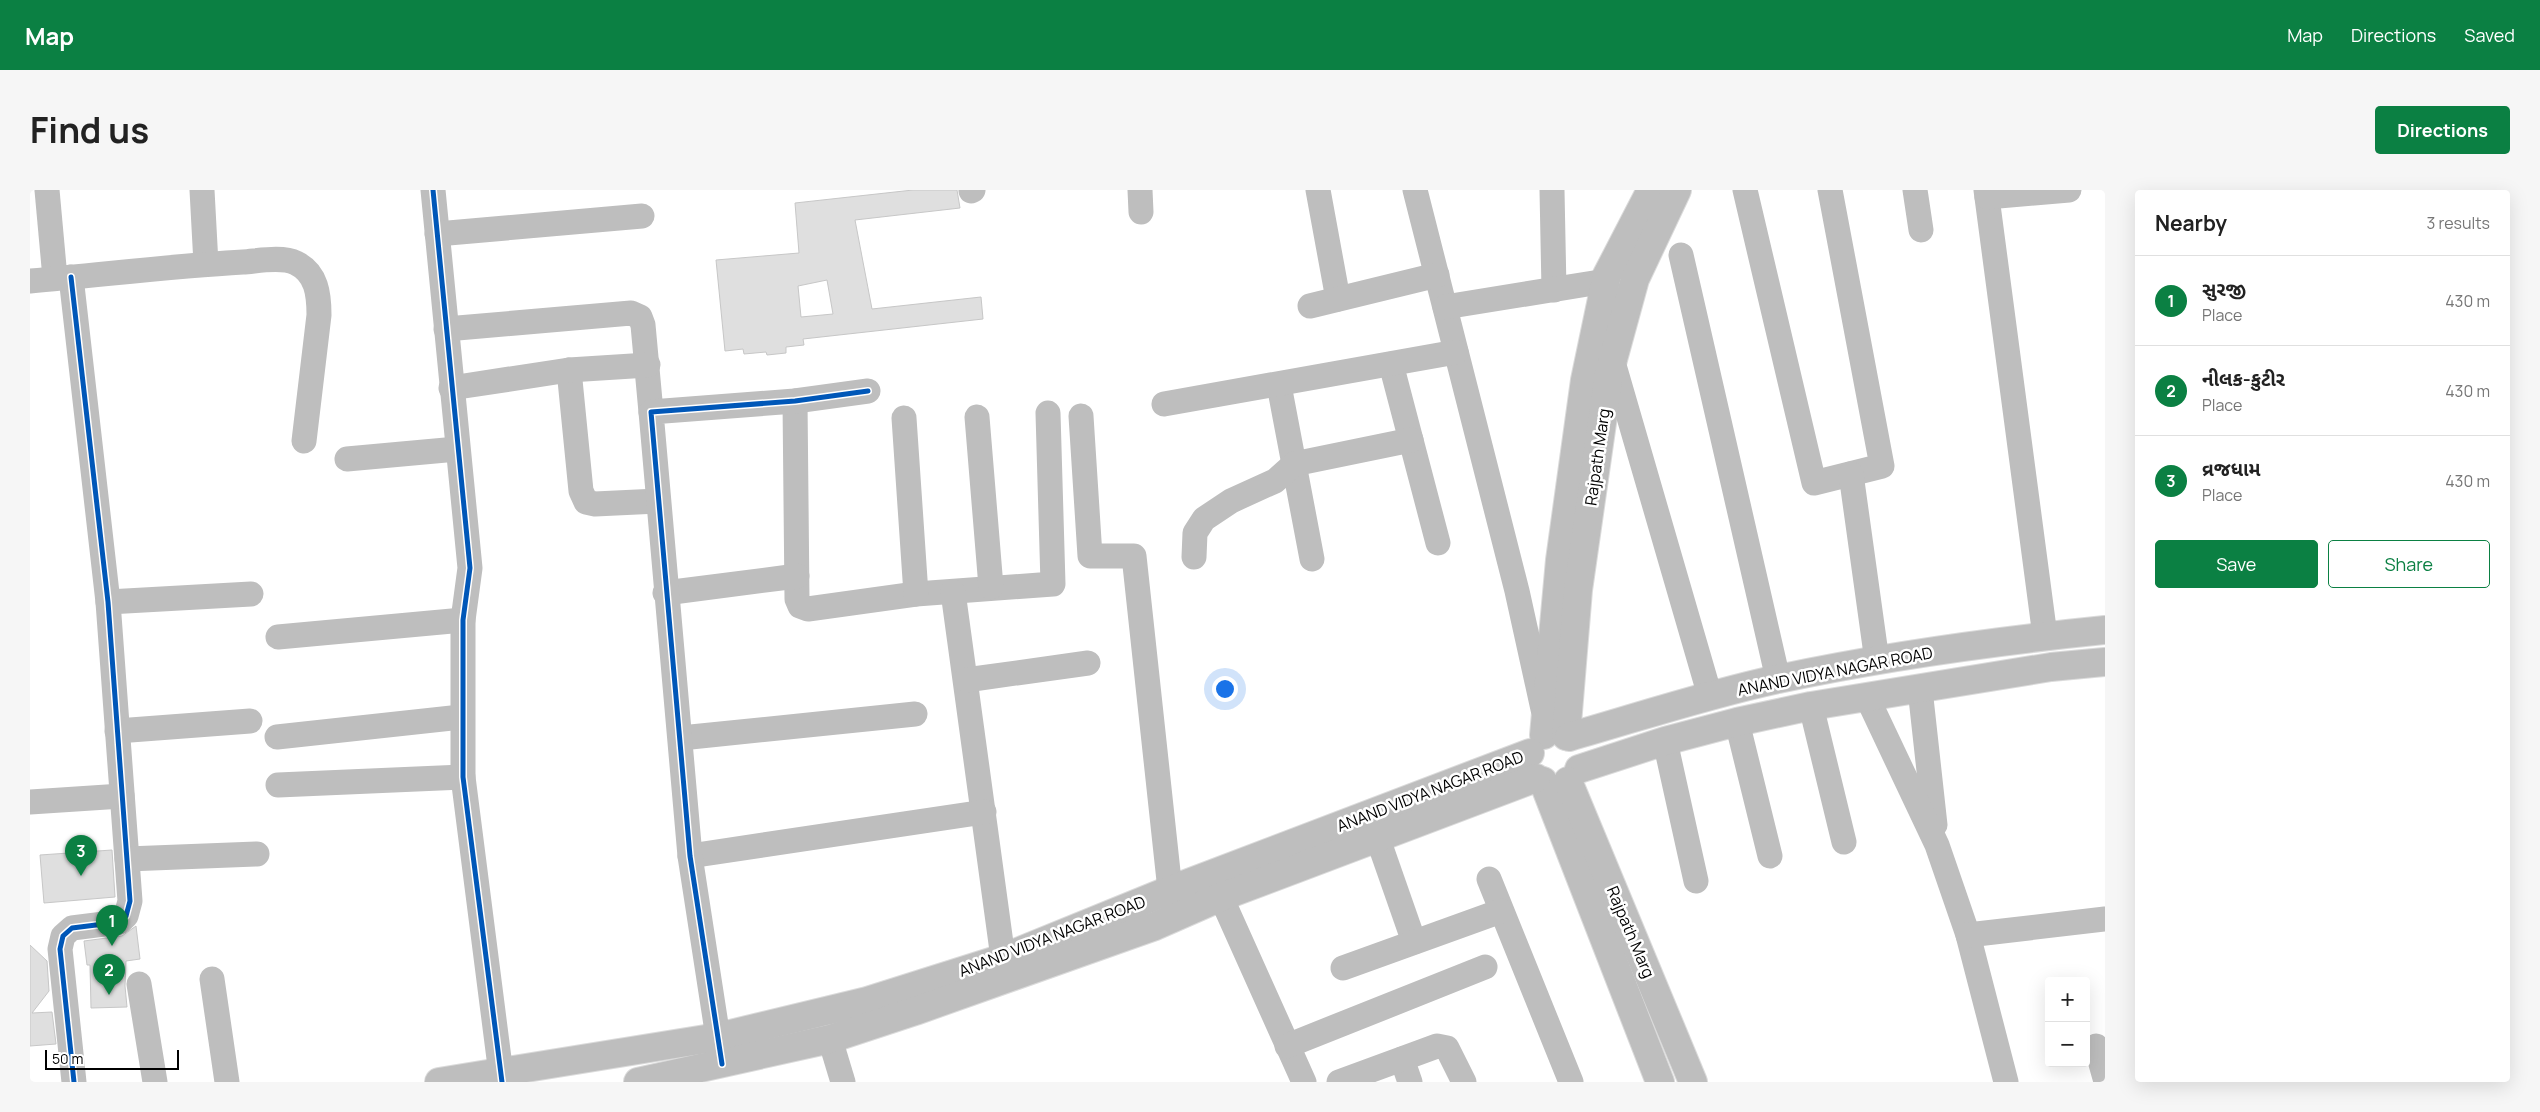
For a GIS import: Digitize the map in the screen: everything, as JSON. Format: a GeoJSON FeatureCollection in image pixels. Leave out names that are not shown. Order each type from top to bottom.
{"type":"FeatureCollection","features":[{"type":"Feature","properties":{"kind":"main road","name":"Rajpath Marg"},"geometry":{"type":"LineString","coordinates":[[1651,190],[1606,281],[1585,380],[1560,560],[1554,754],[1660,1082]]}},
{"type":"Feature","properties":{"kind":"main road","name":"Rajpath Marg"},"geometry":{"type":"LineString","coordinates":[[1677,190],[1635,279],[1613,362],[1554,754],[1693,1082]]}},
{"type":"Feature","properties":{"kind":"main road","name":"ANAND VIDYA NAGAR ROAD"},"geometry":{"type":"LineString","coordinates":[[439,1082],[501,1077],[718,1037],[867,1001],[1003,958],[1170,890],[1554,754],[1710,696],[1778,679],[1877,661],[2044,636],[2105,630]]}},
{"type":"Feature","properties":{"kind":"main road","name":"ANAND VIDYA NAGAR ROAD"},"geometry":{"type":"LineString","coordinates":[[638,1082],[709,1071],[830,1039],[990,986],[1155,926],[1221,897],[1378,839],[1554,754],[1665,741],[1737,722],[1811,706],[2051,667],[2105,662]]}},
{"type":"Feature","properties":{"kind":"street"},"geometry":{"type":"LineString","coordinates":[[202,190],[206,264]]}},
{"type":"Feature","properties":{"kind":"street"},"geometry":{"type":"LineString","coordinates":[[433,190],[470,568],[462,620],[461,717],[463,777],[501,1077]]}},
{"type":"Feature","properties":{"kind":"street"},"geometry":{"type":"LineString","coordinates":[[1318,190],[1338,300]]}},
{"type":"Feature","properties":{"kind":"street"},"geometry":{"type":"LineString","coordinates":[[1415,190],[1517,591],[1554,754]]}},
{"type":"Feature","properties":{"kind":"street"},"geometry":{"type":"LineString","coordinates":[[1552,190],[1554,290]]}},
{"type":"Feature","properties":{"kind":"street"},"geometry":{"type":"LineString","coordinates":[[1745,190],[1814,483],[1882,466],[1830,190]]}},
{"type":"Feature","properties":{"kind":"street"},"geometry":{"type":"LineString","coordinates":[[1914,190],[1921,230]]}},
{"type":"Feature","properties":{"kind":"street"},"geometry":{"type":"LineString","coordinates":[[2044,636],[1986,194],[2069,190]]}},
{"type":"Feature","properties":{"kind":"street"},"geometry":{"type":"LineString","coordinates":[[42,194],[63,278],[108,602],[130,900],[126,916],[120,922],[72,928],[63,936],[60,949],[74,1082]]}},
{"type":"Feature","properties":{"kind":"street"},"geometry":{"type":"LineString","coordinates":[[438,234],[642,216]]}},
{"type":"Feature","properties":{"kind":"street"},"geometry":{"type":"LineString","coordinates":[[1681,255],[1778,679]]}},
{"type":"Feature","properties":{"kind":"street"},"geometry":{"type":"LineString","coordinates":[[30,281],[206,264],[278,260],[295,262],[315,282],[319,296],[319,316],[304,441]]}},
{"type":"Feature","properties":{"kind":"street"},"geometry":{"type":"LineString","coordinates":[[1310,306],[1437,275]]}},
{"type":"Feature","properties":{"kind":"street"},"geometry":{"type":"LineString","coordinates":[[1445,307],[1606,281]]}},
{"type":"Feature","properties":{"kind":"street"},"geometry":{"type":"LineString","coordinates":[[446,329],[631,313],[640,317],[643,325],[648,365],[665,593],[681,738],[690,856],[718,1037],[709,1071]]}},
{"type":"Feature","properties":{"kind":"street"},"geometry":{"type":"LineString","coordinates":[[1164,404],[1456,352]]}},
{"type":"Feature","properties":{"kind":"street"},"geometry":{"type":"LineString","coordinates":[[1613,362],[1710,696]]}},
{"type":"Feature","properties":{"kind":"street"},"geometry":{"type":"LineString","coordinates":[[1391,364],[1438,543]]}},
{"type":"Feature","properties":{"kind":"street"},"geometry":{"type":"LineString","coordinates":[[451,388],[569,370],[648,365]]}},
{"type":"Feature","properties":{"kind":"street"},"geometry":{"type":"LineString","coordinates":[[569,370],[581,491],[586,502],[595,504],[658,501]]}},
{"type":"Feature","properties":{"kind":"street"},"geometry":{"type":"LineString","coordinates":[[1279,385],[1312,559]]}},
{"type":"Feature","properties":{"kind":"street"},"geometry":{"type":"LineString","coordinates":[[651,412],[795,401],[868,391]]}},
{"type":"Feature","properties":{"kind":"street"},"geometry":{"type":"LineString","coordinates":[[795,401],[797,599],[800,606],[808,609],[916,594],[991,587],[1053,584],[1048,413]]}},
{"type":"Feature","properties":{"kind":"street"},"geometry":{"type":"LineString","coordinates":[[1080,416],[1090,556],[1134,556],[1170,890]]}},
{"type":"Feature","properties":{"kind":"street"},"geometry":{"type":"LineString","coordinates":[[977,417],[991,587]]}},
{"type":"Feature","properties":{"kind":"street"},"geometry":{"type":"LineString","coordinates":[[904,418],[916,594]]}},
{"type":"Feature","properties":{"kind":"street"},"geometry":{"type":"LineString","coordinates":[[1194,556],[1195,532],[1204,519],[1231,501],[1275,481],[1294,464],[1411,440]]}},
{"type":"Feature","properties":{"kind":"street"},"geometry":{"type":"LineString","coordinates":[[347,459],[457,449]]}},
{"type":"Feature","properties":{"kind":"street"},"geometry":{"type":"LineString","coordinates":[[1851,474],[1877,661]]}},
{"type":"Feature","properties":{"kind":"street"},"geometry":{"type":"LineString","coordinates":[[665,593],[797,576]]}},
{"type":"Feature","properties":{"kind":"street"},"geometry":{"type":"LineString","coordinates":[[953,592],[1003,958]]}},
{"type":"Feature","properties":{"kind":"street"},"geometry":{"type":"LineString","coordinates":[[108,602],[251,594]]}},
{"type":"Feature","properties":{"kind":"street"},"geometry":{"type":"LineString","coordinates":[[278,637],[462,620]]}},
{"type":"Feature","properties":{"kind":"street"},"geometry":{"type":"LineString","coordinates":[[966,680],[1088,663]]}},
{"type":"Feature","properties":{"kind":"street"},"geometry":{"type":"LineString","coordinates":[[1920,688],[1937,845]]}},
{"type":"Feature","properties":{"kind":"street"},"geometry":{"type":"LineString","coordinates":[[1867,697],[1937,845],[1968,935],[2006,1082]]}},
{"type":"Feature","properties":{"kind":"street"},"geometry":{"type":"LineString","coordinates":[[1811,706],[1844,842]]}},
{"type":"Feature","properties":{"kind":"street"},"geometry":{"type":"LineString","coordinates":[[681,738],[915,714]]}},
{"type":"Feature","properties":{"kind":"street"},"geometry":{"type":"LineString","coordinates":[[277,737],[461,717]]}},
{"type":"Feature","properties":{"kind":"street"},"geometry":{"type":"LineString","coordinates":[[117,731],[250,720]]}},
{"type":"Feature","properties":{"kind":"street"},"geometry":{"type":"LineString","coordinates":[[1737,722],[1770,856]]}},
{"type":"Feature","properties":{"kind":"street"},"geometry":{"type":"LineString","coordinates":[[1665,741],[1696,881]]}},
{"type":"Feature","properties":{"kind":"street"},"geometry":{"type":"LineString","coordinates":[[278,786],[463,777]]}},
{"type":"Feature","properties":{"kind":"street"},"geometry":{"type":"LineString","coordinates":[[30,802],[122,796]]}},
{"type":"Feature","properties":{"kind":"street"},"geometry":{"type":"LineString","coordinates":[[690,856],[984,812]]}},
{"type":"Feature","properties":{"kind":"street"},"geometry":{"type":"LineString","coordinates":[[1378,839],[1414,942]]}},
{"type":"Feature","properties":{"kind":"street"},"geometry":{"type":"LineString","coordinates":[[127,859],[257,854]]}},
{"type":"Feature","properties":{"kind":"street"},"geometry":{"type":"LineString","coordinates":[[1489,879],[1500,911],[1571,1082]]}},
{"type":"Feature","properties":{"kind":"street"},"geometry":{"type":"LineString","coordinates":[[1221,897],[1304,1082]]}},
{"type":"Feature","properties":{"kind":"street"},"geometry":{"type":"LineString","coordinates":[[1343,968],[1500,911]]}},
{"type":"Feature","properties":{"kind":"street"},"geometry":{"type":"LineString","coordinates":[[1968,935],[2105,919]]}},
{"type":"Feature","properties":{"kind":"street"},"geometry":{"type":"LineString","coordinates":[[1287,1046],[1485,967]]}},
{"type":"Feature","properties":{"kind":"street"},"geometry":{"type":"LineString","coordinates":[[212,979],[227,1082]]}},
{"type":"Feature","properties":{"kind":"street"},"geometry":{"type":"LineString","coordinates":[[140,984],[155,1082]]}},
{"type":"Feature","properties":{"kind":"street"},"geometry":{"type":"LineString","coordinates":[[830,1039],[843,1082]]}},
{"type":"Feature","properties":{"kind":"street"},"geometry":{"type":"LineString","coordinates":[[1339,1082],[1437,1046],[1447,1048],[1464,1082]]}},
{"type":"Feature","properties":{"kind":"street"},"geometry":{"type":"LineString","coordinates":[[2096,1046],[2105,1078]]}},
{"type":"Feature","properties":{"kind":"street"},"geometry":{"type":"LineString","coordinates":[[1402,1059],[1410,1082]]}},
{"type":"Feature","properties":{"kind":"building"},"geometry":{"type":"Polygon","coordinates":[[[913,190],[957,190],[960,208],[855,220],[872,309],[981,297],[983,319],[803,339],[804,345],[786,347],[786,353],[767,355],[766,352],[744,354],[743,349],[725,351],[716,260],[799,253],[795,203],[913,190]],[[827,280],[798,286],[801,317],[833,314],[827,280]]]}},
{"type":"Feature","properties":{"kind":"building"},"geometry":{"type":"Polygon","coordinates":[[[112,850],[115,897],[44,903],[40,855],[112,850]]]}},
{"type":"Feature","properties":{"kind":"building"},"geometry":{"type":"Polygon","coordinates":[[[136,926],[140,959],[126,961],[125,986],[127,1007],[91,1008],[90,965],[87,965],[84,941],[122,936],[136,926]]]}},
{"type":"Feature","properties":{"kind":"building"},"geometry":{"type":"Polygon","coordinates":[[[30,945],[47,961],[49,991],[32,1013],[52,1012],[56,1044],[30,1046],[30,945]]]}},
{"type":"Feature","properties":{"kind":"cycle path"},"geometry":{"type":"LineString","coordinates":[[433,190],[470,568],[463,620],[463,777],[502,1082]]}},
{"type":"Feature","properties":{"kind":"cycle path"},"geometry":{"type":"LineString","coordinates":[[71,277],[108,602],[130,901],[126,916],[120,922],[72,928],[63,936],[60,949],[74,1082]]}},
{"type":"Feature","properties":{"kind":"cycle path"},"geometry":{"type":"LineString","coordinates":[[722,1064],[690,856],[651,412],[795,401],[868,391]]}},
{"type":"Feature","properties":{"kind":"place","name":"વ્રજધામ"},"geometry":{"type":"Point","coordinates":[81,876]}},
{"type":"Feature","properties":{"kind":"place","name":"સુરજી"},"geometry":{"type":"Point","coordinates":[112,946]}},
{"type":"Feature","properties":{"kind":"place","name":"નીલક-કુટીર"},"geometry":{"type":"Point","coordinates":[109,995]}}]}
